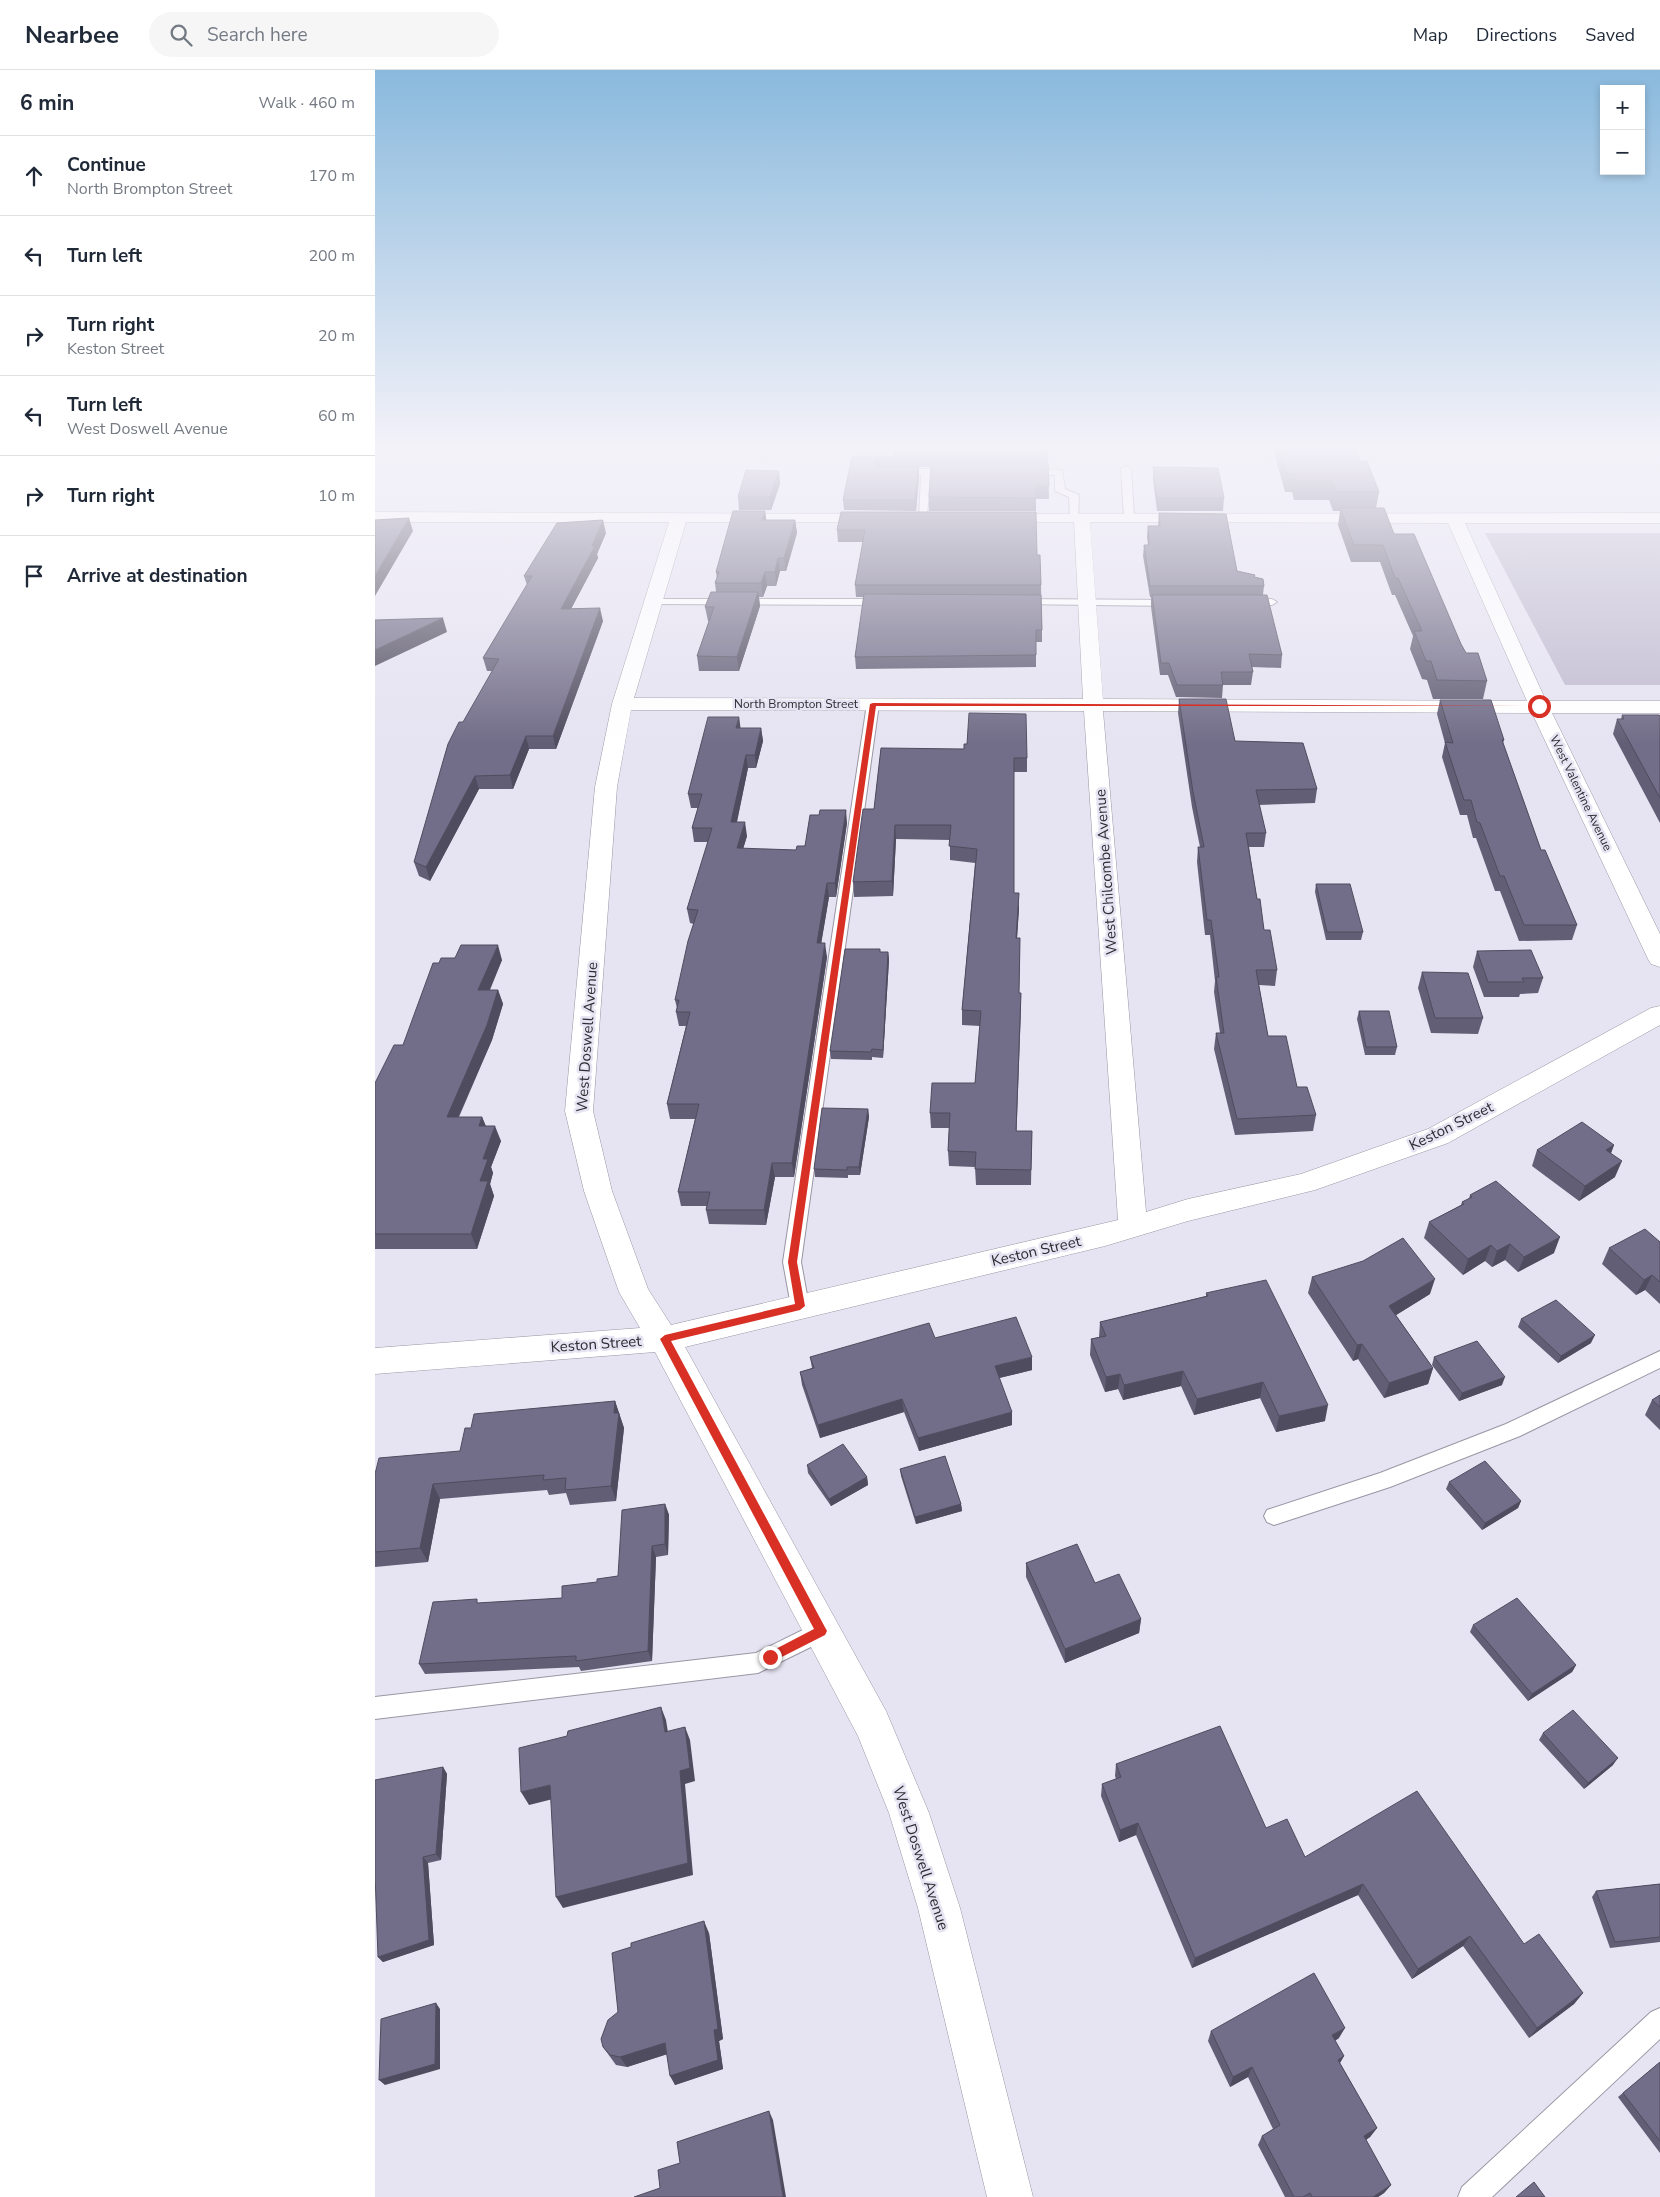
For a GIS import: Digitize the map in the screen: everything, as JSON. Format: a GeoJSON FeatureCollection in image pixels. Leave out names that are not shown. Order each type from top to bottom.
{"type":"FeatureCollection","features":[{"type":"Feature","properties":{"kind":"street","name":"West Doswell Avenue"},"geometry":{"type":"LineString","coordinates":[[670,545],[622,704],[606,787],[579,1111],[598,1191],[634,1292],[665,1339],[872,1724],[909,1813],[939,1908],[1010,2197]]}},
{"type":"Feature","properties":{"kind":"street","name":"West Chilcombe Avenue"},"geometry":{"type":"LineString","coordinates":[[1082,545],[1133,1227]]}},
{"type":"Feature","properties":{"kind":"street","name":"West Valentine Avenue"},"geometry":{"type":"LineString","coordinates":[[1467,545],[1539,706],[1660,959]]}},
{"type":"Feature","properties":{"kind":"street","name":"North Brompton Street"},"geometry":{"type":"LineString","coordinates":[[622,704],[1660,706]]}},
{"type":"Feature","properties":{"kind":"street","name":"Keston Street"},"geometry":{"type":"LineString","coordinates":[[375,1361],[665,1339],[1133,1227],[1188,1210],[1305,1183],[1438,1136],[1660,1014]]}},
{"type":"Feature","properties":{"kind":"lane"},"geometry":{"type":"LineString","coordinates":[[652,602],[894,602]]}},
{"type":"Feature","properties":{"kind":"lane"},"geometry":{"type":"LineString","coordinates":[[1003,602],[1188,603]]}},
{"type":"Feature","properties":{"kind":"lane"},"geometry":{"type":"LineString","coordinates":[[1235,602],[1272,602]]}},
{"type":"Feature","properties":{"kind":"lane"},"geometry":{"type":"LineString","coordinates":[[800,1306],[793,1262],[873,704]]}},
{"type":"Feature","properties":{"kind":"lane"},"geometry":{"type":"LineString","coordinates":[[1274,1516],[1383,1481],[1513,1430],[1660,1359]]}},
{"type":"Feature","properties":{"kind":"lane"},"geometry":{"type":"LineString","coordinates":[[375,1708],[758,1663],[821,1631]]}},
{"type":"Feature","properties":{"kind":"lane"},"geometry":{"type":"LineString","coordinates":[[1472,2197],[1660,2021]]}},
{"type":"Feature","properties":{"kind":"shaded area"},"geometry":{"type":"Polygon","coordinates":[[[1491,545],[1660,545],[1660,685],[1565,685],[1491,545]]]}},
{"type":"Feature","properties":{"kind":"building"},"geometry":{"type":"Polygon","coordinates":[[[375,545],[393,545],[375,576],[375,545]]]}},
{"type":"Feature","properties":{"kind":"building"},"geometry":{"type":"Polygon","coordinates":[[[543,545],[595,546],[561,609],[600,608],[553,736],[526,736],[510,775],[475,776],[426,867],[414,862],[448,744],[459,722],[463,722],[499,659],[483,658],[532,576],[524,576],[543,545]]]}},
{"type":"Feature","properties":{"kind":"building"},"geometry":{"type":"Polygon","coordinates":[[[723,545],[788,545],[784,558],[778,558],[775,572],[765,572],[761,583],[715,583],[719,572],[716,572],[723,545]]]}},
{"type":"Feature","properties":{"kind":"building"},"geometry":{"type":"Polygon","coordinates":[[[862,545],[1037,545],[1037,555],[1040,555],[1041,585],[855,585],[862,545]]]}},
{"type":"Feature","properties":{"kind":"building"},"geometry":{"type":"Polygon","coordinates":[[[1144,545],[1232,545],[1237,571],[1263,579],[1264,586],[1150,586],[1144,545]]]}},
{"type":"Feature","properties":{"kind":"building"},"geometry":{"type":"Polygon","coordinates":[[[1383,545],[1419,545],[1461,644],[1466,653],[1478,653],[1487,681],[1437,680],[1431,661],[1426,661],[1414,631],[1422,631],[1398,578],[1395,578],[1383,545]]]}},
{"type":"Feature","properties":{"kind":"building"},"geometry":{"type":"Polygon","coordinates":[[[711,592],[758,592],[737,657],[697,656],[714,607],[705,607],[711,592]]]}},
{"type":"Feature","properties":{"kind":"building"},"geometry":{"type":"Polygon","coordinates":[[[864,594],[1041,595],[1042,630],[1036,630],[1036,655],[855,657],[864,594]]]}},
{"type":"Feature","properties":{"kind":"building"},"geometry":{"type":"Polygon","coordinates":[[[1152,595],[1267,595],[1282,655],[1249,654],[1253,672],[1221,672],[1223,685],[1177,685],[1169,663],[1161,663],[1152,595]]]}},
{"type":"Feature","properties":{"kind":"building"},"geometry":{"type":"Polygon","coordinates":[[[443,618],[375,650],[375,620],[443,618]]]}},
{"type":"Feature","properties":{"kind":"building"},"geometry":{"type":"Polygon","coordinates":[[[1179,699],[1226,699],[1235,741],[1303,743],[1317,789],[1256,790],[1266,833],[1246,833],[1257,899],[1260,899],[1264,930],[1270,930],[1277,970],[1256,970],[1268,1036],[1286,1036],[1297,1087],[1307,1087],[1316,1115],[1237,1119],[1216,1033],[1224,1033],[1216,977],[1219,977],[1211,920],[1207,920],[1198,847],[1204,847],[1193,792],[1179,699]]]}},
{"type":"Feature","properties":{"kind":"building"},"geometry":{"type":"Polygon","coordinates":[[[1440,700],[1491,700],[1504,740],[1502,740],[1541,850],[1545,850],[1577,925],[1524,925],[1504,876],[1500,876],[1480,823],[1477,822],[1471,800],[1464,800],[1445,742],[1453,743],[1440,700]]]}},
{"type":"Feature","properties":{"kind":"building"},"geometry":{"type":"Polygon","coordinates":[[[969,713],[1026,714],[1027,758],[1014,758],[1014,893],[1019,893],[1016,938],[1020,938],[1019,993],[1021,993],[1016,1131],[1032,1131],[1031,1170],[975,1169],[976,1152],[948,1151],[950,1113],[930,1113],[932,1083],[975,1083],[981,1011],[962,1010],[977,849],[949,846],[951,825],[895,825],[892,881],[853,882],[863,809],[874,809],[881,748],[964,749],[964,744],[967,744],[969,713]]]}},
{"type":"Feature","properties":{"kind":"building"},"geometry":{"type":"Polygon","coordinates":[[[1622,715],[1660,716],[1660,798],[1617,719],[1624,719],[1622,715]]]}},
{"type":"Feature","properties":{"kind":"building"},"geometry":{"type":"Polygon","coordinates":[[[708,717],[739,717],[736,728],[761,728],[755,755],[746,755],[731,822],[745,822],[737,848],[796,850],[797,846],[805,846],[810,815],[819,815],[820,810],[846,810],[835,883],[827,883],[817,943],[825,943],[792,1163],[772,1163],[764,1210],[706,1210],[710,1192],[678,1192],[699,1104],[667,1104],[690,1012],[676,1012],[679,1000],[675,1000],[688,941],[698,910],[687,909],[712,828],[692,828],[702,794],[688,794],[708,717]]]}},
{"type":"Feature","properties":{"kind":"building"},"geometry":{"type":"Polygon","coordinates":[[[1316,884],[1350,884],[1363,932],[1327,932],[1316,884]]]}},
{"type":"Feature","properties":{"kind":"building"},"geometry":{"type":"Polygon","coordinates":[[[461,945],[498,945],[478,990],[498,990],[487,1025],[447,1117],[482,1117],[479,1126],[495,1126],[483,1159],[488,1159],[480,1181],[488,1181],[471,1234],[375,1234],[375,1083],[394,1045],[403,1045],[433,963],[439,963],[441,958],[455,958],[461,945]]]}},
{"type":"Feature","properties":{"kind":"building"},"geometry":{"type":"Polygon","coordinates":[[[845,949],[880,949],[880,952],[888,952],[883,1050],[872,1049],[871,1052],[830,1051],[845,949]]]}},
{"type":"Feature","properties":{"kind":"building"},"geometry":{"type":"Polygon","coordinates":[[[1531,950],[1543,978],[1522,978],[1524,982],[1488,982],[1477,951],[1531,950]]]}},
{"type":"Feature","properties":{"kind":"building"},"geometry":{"type":"Polygon","coordinates":[[[1422,972],[1468,973],[1483,1018],[1435,1018],[1422,972]]]}},
{"type":"Feature","properties":{"kind":"building"},"geometry":{"type":"Polygon","coordinates":[[[1359,1011],[1389,1011],[1397,1047],[1366,1047],[1359,1011]]]}},
{"type":"Feature","properties":{"kind":"building"},"geometry":{"type":"Polygon","coordinates":[[[822,1108],[868,1109],[859,1167],[847,1167],[847,1170],[814,1169],[822,1108]]]}},
{"type":"Feature","properties":{"kind":"building"},"geometry":{"type":"Polygon","coordinates":[[[1582,1122],[1614,1145],[1606,1150],[1622,1161],[1585,1186],[1537,1150],[1582,1122]]]}},
{"type":"Feature","properties":{"kind":"building"},"geometry":{"type":"Polygon","coordinates":[[[1496,1181],[1560,1237],[1524,1257],[1510,1244],[1497,1251],[1491,1245],[1468,1259],[1429,1222],[1464,1204],[1462,1202],[1472,1197],[1470,1195],[1496,1181]]]}},
{"type":"Feature","properties":{"kind":"building"},"geometry":{"type":"Polygon","coordinates":[[[1645,1229],[1660,1242],[1660,1282],[1652,1275],[1644,1280],[1609,1248],[1645,1229]]]}},
{"type":"Feature","properties":{"kind":"building"},"geometry":{"type":"Polygon","coordinates":[[[1403,1238],[1435,1279],[1389,1306],[1433,1368],[1389,1383],[1362,1344],[1357,1345],[1312,1277],[1363,1261],[1403,1238]]]}},
{"type":"Feature","properties":{"kind":"building"},"geometry":{"type":"Polygon","coordinates":[[[1266,1280],[1328,1405],[1279,1416],[1263,1382],[1197,1399],[1183,1371],[1124,1385],[1120,1374],[1106,1377],[1091,1339],[1106,1336],[1100,1322],[1208,1296],[1206,1293],[1266,1280]]]}},
{"type":"Feature","properties":{"kind":"building"},"geometry":{"type":"Polygon","coordinates":[[[1556,1300],[1595,1335],[1561,1356],[1521,1319],[1556,1300]]]}},
{"type":"Feature","properties":{"kind":"building"},"geometry":{"type":"Polygon","coordinates":[[[1016,1317],[1032,1357],[995,1366],[1012,1412],[918,1438],[902,1399],[818,1425],[800,1372],[814,1368],[810,1357],[929,1323],[935,1338],[1016,1317]]]}},
{"type":"Feature","properties":{"kind":"building"},"geometry":{"type":"Polygon","coordinates":[[[1477,1341],[1505,1377],[1462,1393],[1434,1357],[1477,1341]]]}},
{"type":"Feature","properties":{"kind":"building"},"geometry":{"type":"Polygon","coordinates":[[[1660,1395],[1660,1407],[1652,1400],[1660,1395]]]}},
{"type":"Feature","properties":{"kind":"building"},"geometry":{"type":"Polygon","coordinates":[[[615,1401],[614,1413],[619,1413],[611,1486],[565,1490],[566,1478],[543,1480],[544,1475],[433,1484],[420,1548],[375,1552],[375,1474],[379,1458],[460,1451],[465,1428],[471,1428],[474,1414],[615,1401]]]}},
{"type":"Feature","properties":{"kind":"building"},"geometry":{"type":"Polygon","coordinates":[[[843,1444],[867,1477],[829,1499],[807,1465],[843,1444]]]}},
{"type":"Feature","properties":{"kind":"building"},"geometry":{"type":"Polygon","coordinates":[[[945,1456],[961,1504],[915,1517],[900,1469],[945,1456]]]}},
{"type":"Feature","properties":{"kind":"building"},"geometry":{"type":"Polygon","coordinates":[[[1485,1461],[1521,1501],[1485,1523],[1449,1482],[1485,1461]]]}},
{"type":"Feature","properties":{"kind":"building"},"geometry":{"type":"Polygon","coordinates":[[[665,1504],[665,1544],[652,1546],[648,1651],[576,1661],[576,1656],[419,1664],[433,1602],[477,1599],[477,1603],[562,1598],[562,1586],[597,1582],[597,1579],[618,1576],[622,1510],[665,1504]]]}},
{"type":"Feature","properties":{"kind":"building"},"geometry":{"type":"Polygon","coordinates":[[[1077,1544],[1095,1583],[1119,1574],[1141,1619],[1065,1649],[1026,1563],[1077,1544]]]}},
{"type":"Feature","properties":{"kind":"building"},"geometry":{"type":"Polygon","coordinates":[[[1517,1598],[1576,1665],[1532,1694],[1473,1625],[1517,1598]]]}},
{"type":"Feature","properties":{"kind":"building"},"geometry":{"type":"Polygon","coordinates":[[[661,1707],[665,1732],[685,1727],[690,1768],[680,1771],[688,1863],[556,1897],[550,1785],[521,1792],[519,1748],[567,1736],[568,1731],[661,1707]]]}},
{"type":"Feature","properties":{"kind":"building"},"geometry":{"type":"Polygon","coordinates":[[[1573,1710],[1618,1758],[1588,1783],[1543,1733],[1573,1710]]]}},
{"type":"Feature","properties":{"kind":"building"},"geometry":{"type":"Polygon","coordinates":[[[1220,1726],[1266,1828],[1287,1819],[1305,1857],[1417,1791],[1524,1944],[1539,1934],[1583,1993],[1537,2028],[1470,1936],[1418,1969],[1363,1884],[1195,1958],[1138,1823],[1120,1830],[1102,1784],[1121,1777],[1116,1764],[1220,1726]]]}},
{"type":"Feature","properties":{"kind":"building"},"geometry":{"type":"Polygon","coordinates":[[[443,1767],[436,1854],[423,1857],[429,1940],[378,1957],[375,1873],[375,1780],[443,1767]]]}},
{"type":"Feature","properties":{"kind":"building"},"geometry":{"type":"Polygon","coordinates":[[[1660,1884],[1660,1937],[1615,1942],[1596,1891],[1660,1884]]]}},
{"type":"Feature","properties":{"kind":"building"},"geometry":{"type":"Polygon","coordinates":[[[704,1921],[718,2029],[714,2030],[718,2060],[670,2076],[665,2043],[620,2057],[610,2055],[603,2047],[601,2039],[608,2020],[618,2012],[612,1953],[631,1947],[631,1943],[704,1921]]]}},
{"type":"Feature","properties":{"kind":"building"},"geometry":{"type":"Polygon","coordinates":[[[1314,1973],[1345,2028],[1332,2035],[1344,2056],[1338,2060],[1377,2128],[1364,2136],[1391,2185],[1373,2197],[1312,2197],[1310,2193],[1303,2197],[1294,2197],[1262,2136],[1280,2125],[1252,2067],[1233,2077],[1211,2031],[1314,1973]]]}},
{"type":"Feature","properties":{"kind":"building"},"geometry":{"type":"Polygon","coordinates":[[[436,2003],[435,2064],[379,2080],[381,2019],[436,2003]]]}},
{"type":"Feature","properties":{"kind":"building"},"geometry":{"type":"Polygon","coordinates":[[[1660,2062],[1660,2141],[1623,2093],[1660,2062]]]}},
{"type":"Feature","properties":{"kind":"building"},"geometry":{"type":"Polygon","coordinates":[[[769,2111],[783,2197],[634,2197],[660,2188],[658,2170],[680,2163],[677,2142],[769,2111]]]}},
{"type":"Feature","properties":{"kind":"building"},"geometry":{"type":"Polygon","coordinates":[[[1534,2182],[1545,2197],[1516,2197],[1534,2182]]]}},
{"type":"Feature","properties":{"kind":"route"},"geometry":{"type":"LineString","coordinates":[[770,1657],[821,1631],[665,1339],[800,1306],[793,1262],[873,704],[1539,706]]}}]}
